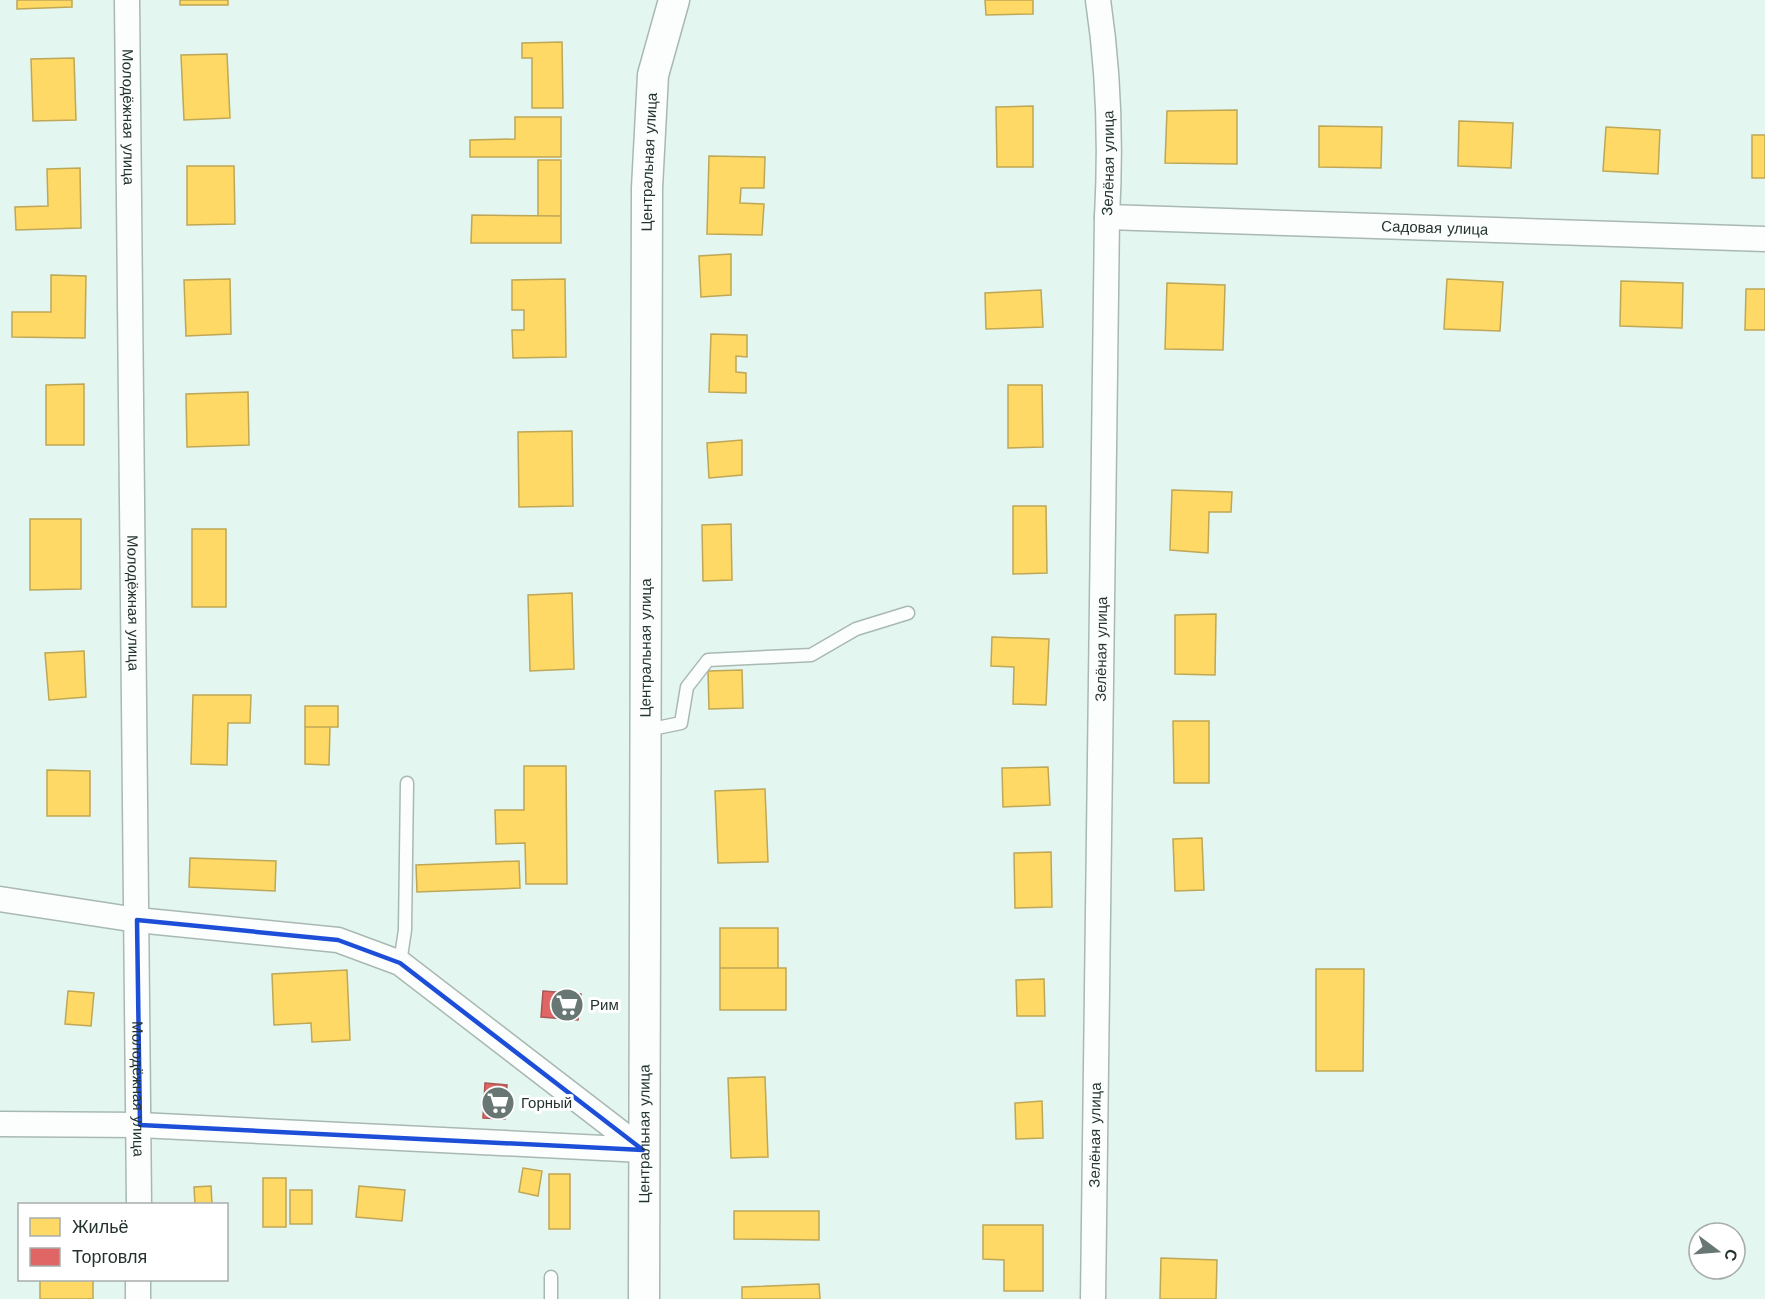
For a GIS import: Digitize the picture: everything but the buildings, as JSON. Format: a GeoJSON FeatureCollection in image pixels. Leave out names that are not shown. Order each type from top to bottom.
{"type":"FeatureCollection","features":[{"type":"Feature","properties":{"kind":"street","name":"Молодёжная улица"},"geometry":{"type":"LineString","coordinates":[[127,0],[139,1203]]}},
{"type":"Feature","properties":{"kind":"street","name":"Центральная улица"},"geometry":{"type":"LineString","coordinates":[[644,1299],[647,188],[653,75],[674,0]]}},
{"type":"Feature","properties":{"kind":"street","name":"Зелёная улица"},"geometry":{"type":"LineString","coordinates":[[1093,1299],[1107,218],[1111,149],[1106,54],[1098,0]]}},
{"type":"Feature","properties":{"kind":"street","name":"Садовая улица"},"geometry":{"type":"LineString","coordinates":[[1107,218],[1765,239]]}},
{"type":"Feature","properties":{"kind":"street"},"geometry":{"type":"LineString","coordinates":[[0,899],[137,920],[338,940],[400,963],[643,1150]]}},
{"type":"Feature","properties":{"kind":"street"},"geometry":{"type":"LineString","coordinates":[[0,1124],[140,1125],[643,1150]]}},
{"type":"Feature","properties":{"kind":"street"},"geometry":{"type":"LineString","coordinates":[[138,1281],[138,1299]]}},
{"type":"Feature","properties":{"kind":"lane"},"geometry":{"type":"LineString","coordinates":[[652,729],[681,723],[687,687],[708,660],[811,655],[856,629],[908,613]]}},
{"type":"Feature","properties":{"kind":"lane"},"geometry":{"type":"LineString","coordinates":[[400,963],[405,930],[407,783]]}},
{"type":"Feature","properties":{"kind":"lane"},"geometry":{"type":"LineString","coordinates":[[551,1277],[551,1299]]}},
{"type":"Feature","properties":{"kind":"highlighted area"},"geometry":{"type":"Polygon","coordinates":[[[137,920],[338,940],[400,963],[643,1150],[140,1125],[137,920]]]}},
{"type":"Feature","properties":{"kind":"place","name":"Рим"},"geometry":{"type":"Point","coordinates":[567,1005]}},
{"type":"Feature","properties":{"kind":"place","name":"Горный"},"geometry":{"type":"Point","coordinates":[498,1103]}}]}
